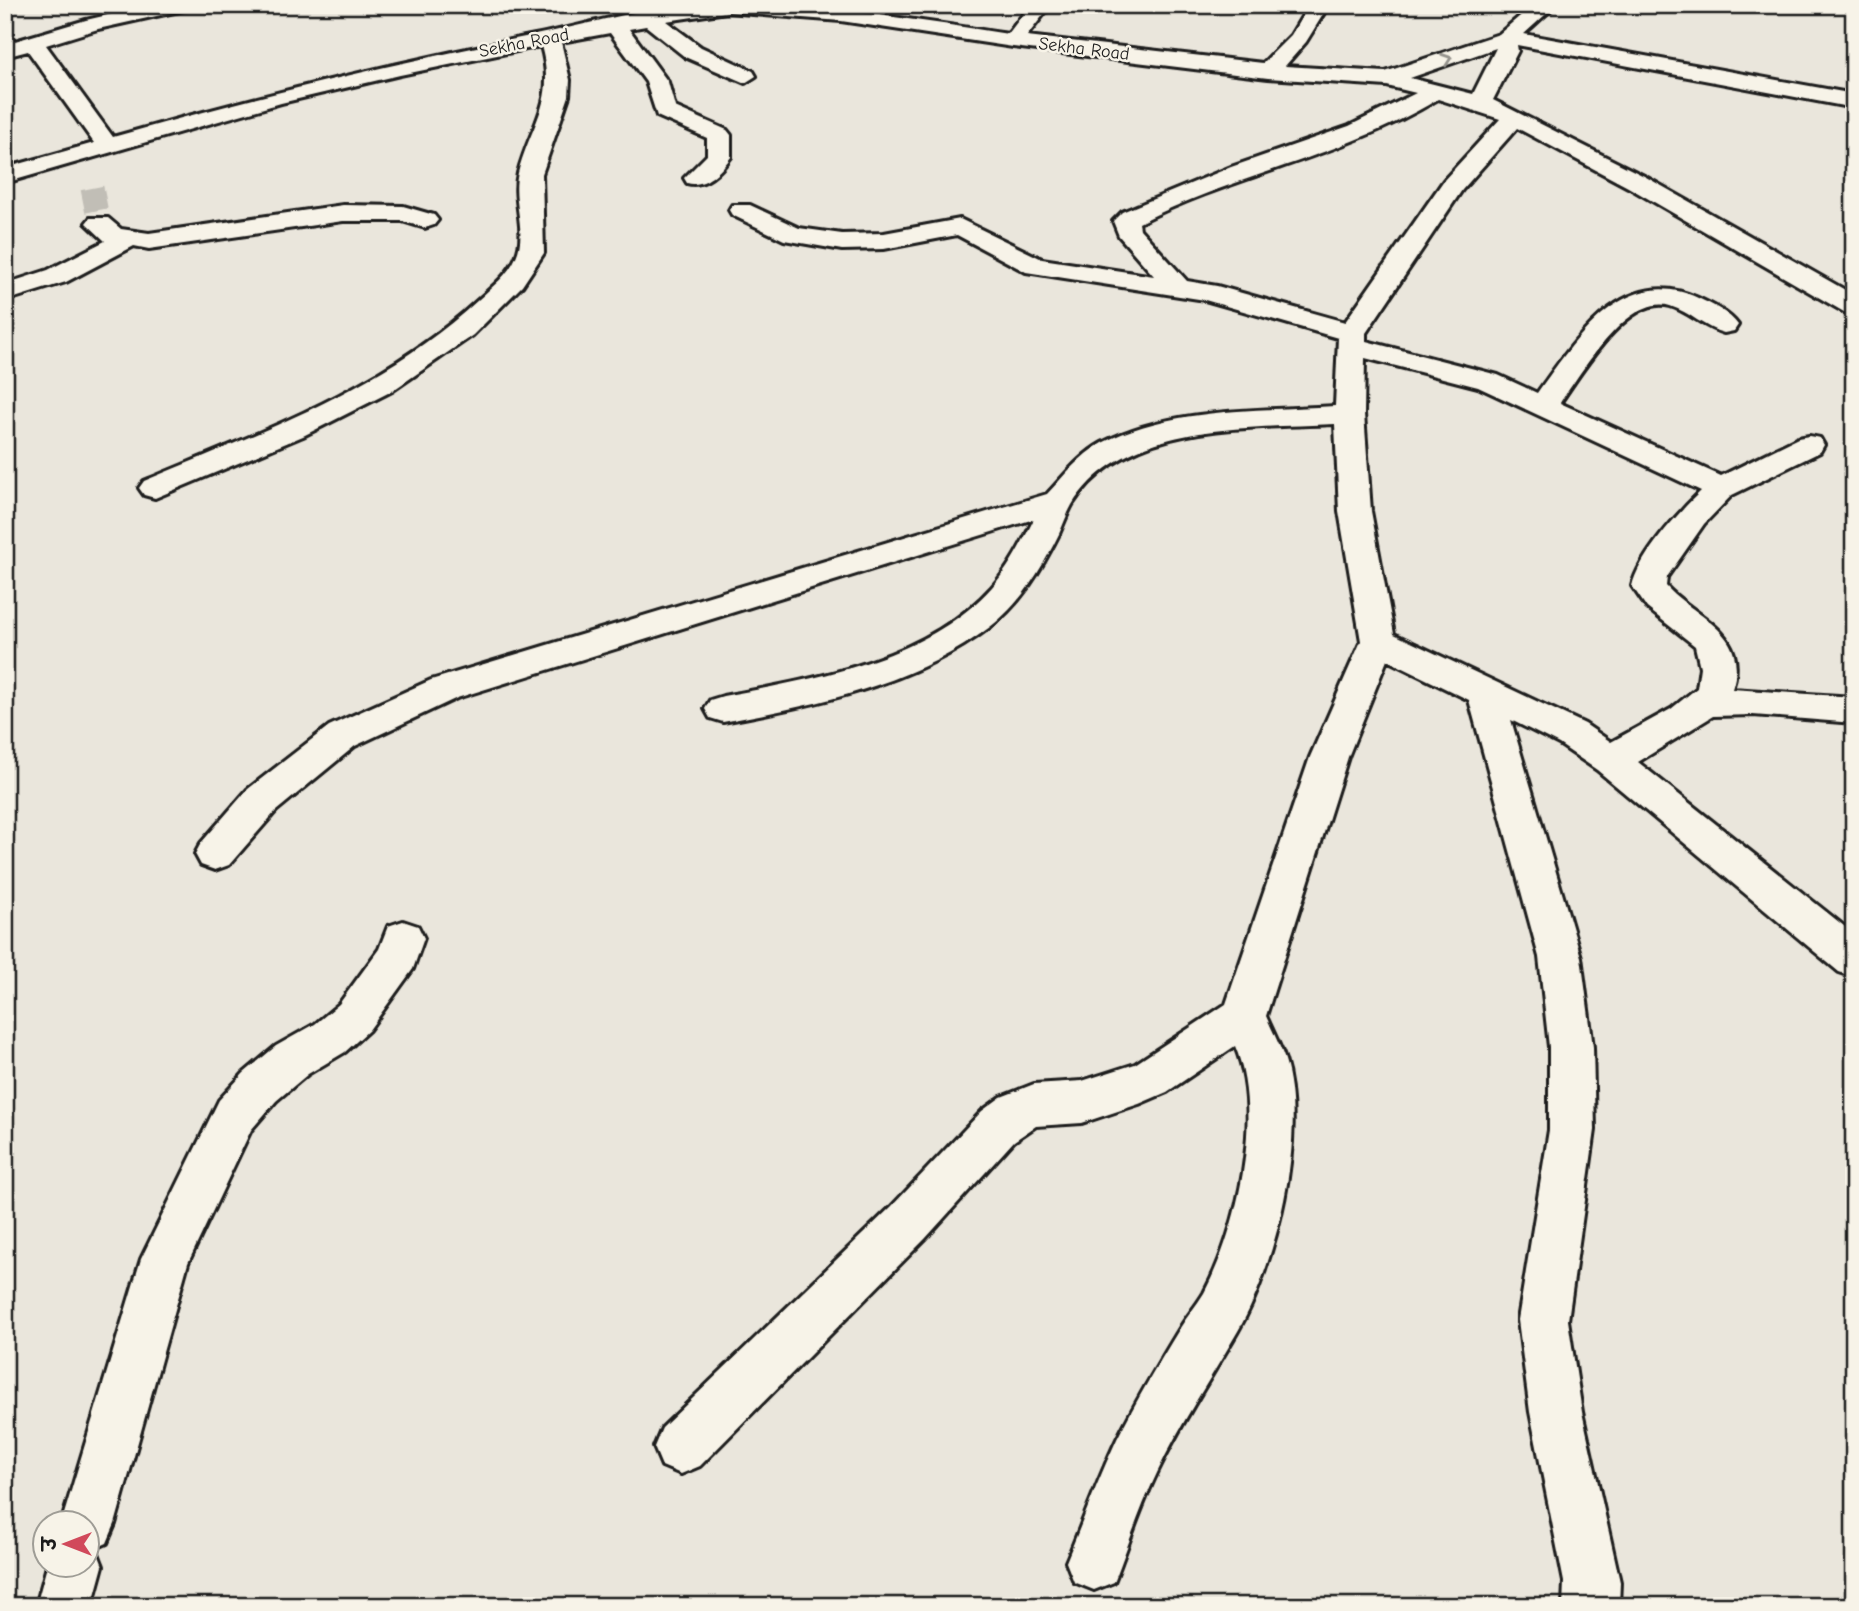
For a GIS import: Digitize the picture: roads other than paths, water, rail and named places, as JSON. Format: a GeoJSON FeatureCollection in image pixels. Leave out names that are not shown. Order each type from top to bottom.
{"type":"FeatureCollection","features":[{"type":"Feature","properties":{"kind":"street"},"geometry":{"type":"LineString","coordinates":[[5,51],[32,41],[181,5]]}},
{"type":"Feature","properties":{"kind":"street"},"geometry":{"type":"LineString","coordinates":[[1013,41],[1041,5]]}},
{"type":"Feature","properties":{"kind":"street"},"geometry":{"type":"LineString","coordinates":[[1268,71],[1298,38],[1319,5]]}},
{"type":"Feature","properties":{"kind":"street","name":"Sekha Road"},"geometry":{"type":"LineString","coordinates":[[5,176],[96,159],[274,99],[615,25],[659,13],[728,6],[841,15],[1013,41],[1268,71],[1387,79],[1507,37],[1546,5]]}},
{"type":"Feature","properties":{"kind":"street"},"geometry":{"type":"LineString","coordinates":[[659,13],[675,41],[709,61],[745,76]]}},
{"type":"Feature","properties":{"kind":"street"},"geometry":{"type":"LineString","coordinates":[[615,25],[657,82],[665,111],[719,135],[719,157],[696,178]]}},
{"type":"Feature","properties":{"kind":"street"},"geometry":{"type":"LineString","coordinates":[[1480,103],[1507,51],[1507,37],[1854,101]]}},
{"type":"Feature","properties":{"kind":"street"},"geometry":{"type":"LineString","coordinates":[[155,488],[281,434],[374,389],[417,363],[459,332],[488,307],[520,272],[531,255],[534,229],[529,177],[558,107],[559,83],[549,38]]}},
{"type":"Feature","properties":{"kind":"street"},"geometry":{"type":"LineString","coordinates":[[32,41],[96,159]]}},
{"type":"Feature","properties":{"kind":"street"},"geometry":{"type":"LineString","coordinates":[[1387,79],[1480,103],[1514,117],[1854,306]]}},
{"type":"Feature","properties":{"kind":"street"},"geometry":{"type":"LineString","coordinates":[[1177,286],[1128,232],[1126,222],[1131,217],[1264,163],[1359,133],[1405,111],[1434,92]]}},
{"type":"Feature","properties":{"kind":"street"},"geometry":{"type":"LineString","coordinates":[[681,1447],[908,1223],[998,1126],[1017,1112],[1034,1105],[1093,1100],[1151,1078],[1244,1016],[1329,757],[1378,641],[1355,511],[1349,414],[1351,339],[1453,184],[1514,117]]}},
{"type":"Feature","properties":{"kind":"street"},"geometry":{"type":"LineString","coordinates":[[741,210],[793,235],[842,243],[884,241],[957,226],[970,230],[1035,266],[1177,286],[1470,374],[1544,404],[1721,488]]}},
{"type":"Feature","properties":{"kind":"street"},"geometry":{"type":"LineString","coordinates":[[99,223],[113,235],[128,239],[177,240],[343,213],[394,214],[425,220]]}},
{"type":"Feature","properties":{"kind":"street"},"geometry":{"type":"LineString","coordinates":[[5,293],[74,269],[128,239]]}},
{"type":"Feature","properties":{"kind":"street"},"geometry":{"type":"LineString","coordinates":[[1544,404],[1611,316],[1645,299],[1653,296],[1674,298],[1724,325]]}},
{"type":"Feature","properties":{"kind":"street"},"geometry":{"type":"LineString","coordinates":[[723,709],[830,689],[860,679],[909,658],[979,618],[1021,571],[1042,538],[1058,501],[1093,464],[1113,450],[1137,440],[1187,429],[1349,414]]}},
{"type":"Feature","properties":{"kind":"street"},"geometry":{"type":"LineString","coordinates":[[1705,703],[1718,678],[1714,649],[1705,634],[1658,599],[1649,586],[1651,576],[1693,517],[1721,488],[1809,445]]}},
{"type":"Feature","properties":{"kind":"street"},"geometry":{"type":"LineString","coordinates":[[215,854],[262,800],[342,736],[444,689],[1058,501]]}},
{"type":"Feature","properties":{"kind":"street"},"geometry":{"type":"LineString","coordinates":[[1378,641],[1572,734],[1610,760],[1854,959]]}},
{"type":"Feature","properties":{"kind":"street"},"geometry":{"type":"LineString","coordinates":[[1485,693],[1560,957],[1572,1047],[1572,1130],[1543,1320],[1556,1412],[1592,1582],[1591,1606]]}},
{"type":"Feature","properties":{"kind":"street"},"geometry":{"type":"LineString","coordinates":[[1610,760],[1705,703],[1753,702],[1854,710]]}},
{"type":"Feature","properties":{"kind":"street"},"geometry":{"type":"LineString","coordinates":[[92,1510],[165,1259],[234,1115],[260,1087],[292,1060],[330,1038],[354,1017],[398,956],[403,938]]}},
{"type":"Feature","properties":{"kind":"street"},"geometry":{"type":"LineString","coordinates":[[1094,1562],[1136,1458],[1199,1344],[1221,1312],[1244,1259],[1259,1204],[1269,1151],[1269,1096],[1263,1060],[1244,1016]]}},
{"type":"Feature","properties":{"kind":"street"},"geometry":{"type":"LineString","coordinates":[[64,1606],[71,1580]]}},
{"type":"Feature","properties":{"kind":"tunnel"},"geometry":{"type":"LineString","coordinates":[[92,188],[99,223]]}}]}
